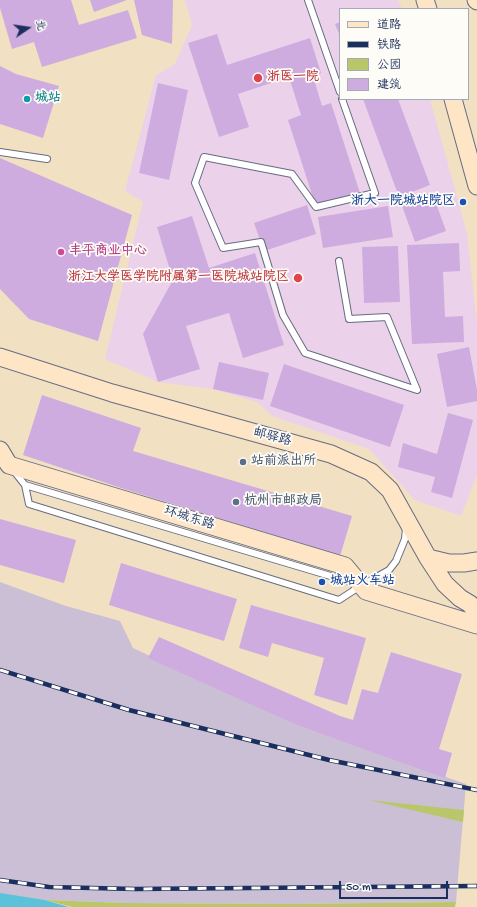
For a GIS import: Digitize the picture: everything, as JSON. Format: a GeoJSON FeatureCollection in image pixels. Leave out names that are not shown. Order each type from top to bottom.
{"type":"FeatureCollection","features":[{"type":"Feature","properties":{"kind":"street"},"geometry":{"type":"LineString","coordinates":[[453,100],[477,186]]}},
{"type":"Feature","properties":{"kind":"street","name":"邮驿路"},"geometry":{"type":"LineString","coordinates":[[0,357],[112,393],[331,454],[372,472],[390,490],[428,558],[445,584],[460,598],[470,604],[477,613]]}},
{"type":"Feature","properties":{"kind":"street"},"geometry":{"type":"LineString","coordinates":[[0,450],[5,466]]}},
{"type":"Feature","properties":{"kind":"street","name":"环城东路"},"geometry":{"type":"LineString","coordinates":[[5,466],[345,566],[366,591],[477,625]]}},
{"type":"Feature","properties":{"kind":"street"},"geometry":{"type":"LineString","coordinates":[[428,558],[449,563],[477,561]]}},
{"type":"Feature","properties":{"kind":"lane"},"geometry":{"type":"LineString","coordinates":[[308,0],[339,89]]}},
{"type":"Feature","properties":{"kind":"lane"},"geometry":{"type":"LineString","coordinates":[[339,261],[349,319],[387,317],[417,390],[305,353],[283,315],[260,242],[223,248],[195,183],[204,157],[292,174],[316,207],[374,193],[342,100]]}},
{"type":"Feature","properties":{"kind":"lane"},"geometry":{"type":"LineString","coordinates":[[0,152],[47,159]]}},
{"type":"Feature","properties":{"kind":"lane"},"geometry":{"type":"LineString","coordinates":[[5,466],[25,485],[29,504],[340,600],[362,585],[389,570],[396,561],[405,539],[408,520]]}},
{"type":"Feature","properties":{"kind":"lane","name":"环城东路"},"geometry":{"type":"LineString","coordinates":[[25,485],[362,585]]}},
{"type":"Feature","properties":{"kind":"shaded area","name":"浙江大学医学院附属第一医院城站院区"},"geometry":{"type":"Polygon","coordinates":[[[185,0],[398,0],[402,8],[339,8],[339,100],[430,100],[467,233],[477,324],[477,475],[461,516],[415,500],[369,449],[272,416],[257,402],[213,389],[158,382],[105,359],[143,202],[125,191],[156,75],[175,64],[192,25],[185,0]]]}},
{"type":"Feature","properties":{"kind":"shaded area"},"geometry":{"type":"Polygon","coordinates":[[[0,582],[66,606],[120,621],[133,648],[299,726],[466,784],[456,902],[290,904],[126,903],[45,900],[0,894],[0,582]]]}},
{"type":"Feature","properties":{"kind":"green space"},"geometry":{"type":"Polygon","coordinates":[[[369,800],[464,810],[463,822],[369,800]]]}},
{"type":"Feature","properties":{"kind":"green space"},"geometry":{"type":"Polygon","coordinates":[[[45,900],[126,903],[290,904],[456,902],[455,907],[72,907],[45,900]]]}},
{"type":"Feature","properties":{"kind":"water"},"geometry":{"type":"Polygon","coordinates":[[[0,893],[45,900],[69,907],[0,907],[0,893]]]}},
{"type":"Feature","properties":{"kind":"building"},"geometry":{"type":"Polygon","coordinates":[[[0,0],[71,0],[79,25],[128,10],[137,38],[42,67],[34,42],[12,49],[0,8],[0,0]]]}},
{"type":"Feature","properties":{"kind":"building"},"geometry":{"type":"Polygon","coordinates":[[[90,0],[127,0],[94,12],[90,0]]]}},
{"type":"Feature","properties":{"kind":"building"},"geometry":{"type":"Polygon","coordinates":[[[134,0],[173,0],[172,44],[142,35],[134,0]]]}},
{"type":"Feature","properties":{"kind":"building"},"geometry":{"type":"Polygon","coordinates":[[[339,22],[339,34],[335,24],[339,22]]]}},
{"type":"Feature","properties":{"kind":"building"},"geometry":{"type":"Polygon","coordinates":[[[217,34],[227,65],[310,38],[321,73],[313,76],[322,106],[331,103],[360,193],[316,207],[288,120],[301,115],[289,77],[238,94],[249,127],[219,137],[188,43],[217,34]]]}},
{"type":"Feature","properties":{"kind":"building"},"geometry":{"type":"Polygon","coordinates":[[[0,66],[16,74],[59,86],[43,138],[0,124],[0,66]]]}},
{"type":"Feature","properties":{"kind":"building"},"geometry":{"type":"Polygon","coordinates":[[[158,83],[188,90],[169,180],[139,173],[158,83]]]}},
{"type":"Feature","properties":{"kind":"building"},"geometry":{"type":"Polygon","coordinates":[[[363,100],[398,100],[430,185],[399,197],[363,100]]]}},
{"type":"Feature","properties":{"kind":"building","name":"丰平商业中心"},"geometry":{"type":"Polygon","coordinates":[[[0,158],[132,215],[98,341],[29,319],[0,289],[0,158]]]}},
{"type":"Feature","properties":{"kind":"building"},"geometry":{"type":"Polygon","coordinates":[[[432,192],[446,231],[415,242],[401,203],[432,192]]]}},
{"type":"Feature","properties":{"kind":"building"},"geometry":{"type":"Polygon","coordinates":[[[307,205],[316,234],[264,251],[254,223],[307,205]]]}},
{"type":"Feature","properties":{"kind":"building"},"geometry":{"type":"Polygon","coordinates":[[[388,206],[393,237],[323,248],[318,217],[388,206]]]}},
{"type":"Feature","properties":{"kind":"building"},"geometry":{"type":"Polygon","coordinates":[[[192,216],[209,268],[255,253],[284,345],[243,358],[229,313],[186,326],[200,369],[158,382],[143,334],[173,280],[157,227],[192,216]]]}},
{"type":"Feature","properties":{"kind":"building"},"geometry":{"type":"Polygon","coordinates":[[[459,243],[460,271],[443,272],[445,317],[463,316],[464,342],[412,344],[407,245],[459,243]]]}},
{"type":"Feature","properties":{"kind":"building"},"geometry":{"type":"Polygon","coordinates":[[[398,246],[400,302],[364,303],[362,247],[398,246]]]}},
{"type":"Feature","properties":{"kind":"building"},"geometry":{"type":"Polygon","coordinates":[[[469,347],[477,390],[477,401],[447,407],[437,354],[469,347]]]}},
{"type":"Feature","properties":{"kind":"building"},"geometry":{"type":"Polygon","coordinates":[[[219,362],[269,373],[263,400],[213,389],[219,362]]]}},
{"type":"Feature","properties":{"kind":"building"},"geometry":{"type":"Polygon","coordinates":[[[284,364],[404,405],[390,447],[270,406],[284,364]]]}},
{"type":"Feature","properties":{"kind":"building"},"geometry":{"type":"Polygon","coordinates":[[[42,395],[141,428],[133,451],[352,516],[340,556],[121,488],[23,455],[42,395]]]}},
{"type":"Feature","properties":{"kind":"building"},"geometry":{"type":"Polygon","coordinates":[[[448,413],[473,420],[452,498],[431,492],[435,477],[398,467],[403,443],[437,454],[448,413]]]}},
{"type":"Feature","properties":{"kind":"building"},"geometry":{"type":"Polygon","coordinates":[[[0,519],[76,540],[64,583],[0,565],[0,519]]]}},
{"type":"Feature","properties":{"kind":"building"},"geometry":{"type":"Polygon","coordinates":[[[121,563],[237,599],[224,641],[109,605],[121,563]]]}},
{"type":"Feature","properties":{"kind":"building"},"geometry":{"type":"Polygon","coordinates":[[[251,605],[366,638],[347,705],[314,695],[324,658],[272,643],[268,657],[239,648],[251,605]]]}},
{"type":"Feature","properties":{"kind":"building"},"geometry":{"type":"Polygon","coordinates":[[[159,637],[340,716],[353,720],[362,689],[378,693],[391,652],[462,674],[439,749],[452,753],[445,778],[299,726],[148,658],[159,637]]]}},
{"type":"Feature","properties":{"kind":"railway"},"geometry":{"type":"LineString","coordinates":[[0,670],[129,710],[329,760],[477,790]]}},
{"type":"Feature","properties":{"kind":"railway"},"geometry":{"type":"LineString","coordinates":[[0,880],[49,887],[135,889],[477,886]]}},
{"type":"Feature","properties":{"kind":"place","name":"浙医一院"},"geometry":{"type":"Point","coordinates":[258,78]}},
{"type":"Feature","properties":{"kind":"place","name":"城站"},"geometry":{"type":"Point","coordinates":[27,99]}},
{"type":"Feature","properties":{"kind":"place","name":"浙大一院城站院区"},"geometry":{"type":"Point","coordinates":[463,202]}},
{"type":"Feature","properties":{"kind":"place","name":"丰平商业中心"},"geometry":{"type":"Point","coordinates":[61,252]}},
{"type":"Feature","properties":{"kind":"place","name":"浙江大学医学院附属第一医院城站院区"},"geometry":{"type":"Point","coordinates":[298,278]}},
{"type":"Feature","properties":{"kind":"place","name":"站前派出所"},"geometry":{"type":"Point","coordinates":[243,462]}},
{"type":"Feature","properties":{"kind":"place","name":"杭州市邮政局"},"geometry":{"type":"Point","coordinates":[236,502]}},
{"type":"Feature","properties":{"kind":"place","name":"城站火车站"},"geometry":{"type":"Point","coordinates":[322,582]}}]}
